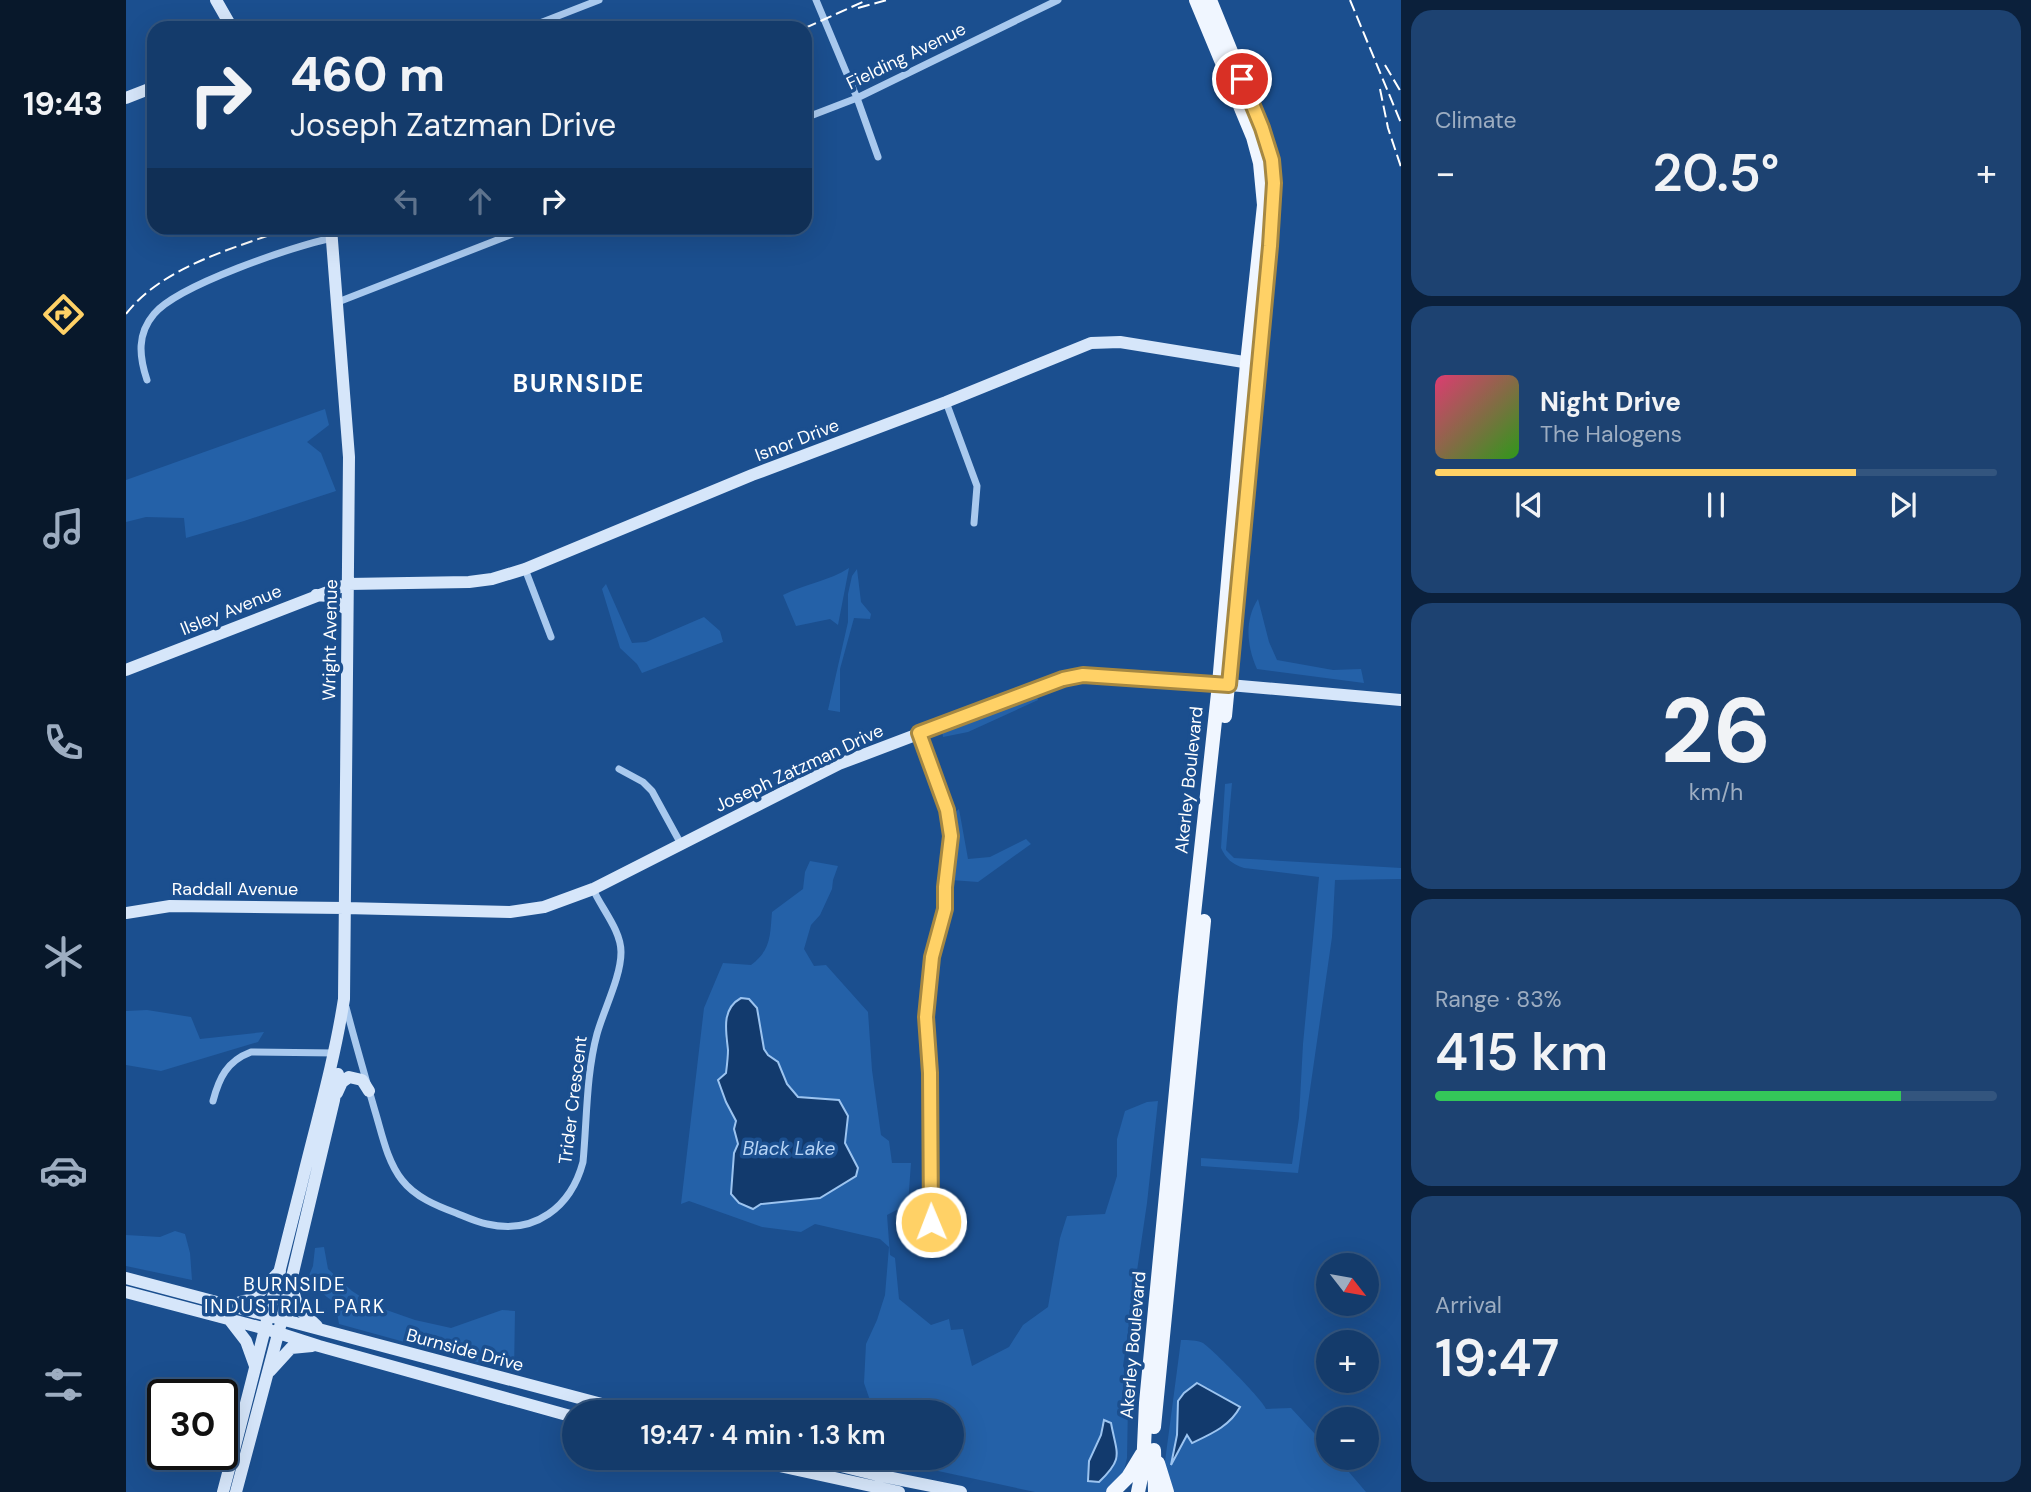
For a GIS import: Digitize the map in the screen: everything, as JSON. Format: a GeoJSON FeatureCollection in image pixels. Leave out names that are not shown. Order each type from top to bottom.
{"type":"FeatureCollection","features":[{"type":"Feature","properties":{"kind":"main road"},"geometry":{"type":"LineString","coordinates":[[216,0],[228,21]]}},
{"type":"Feature","properties":{"kind":"main road","name":"Akerley Boulevard"},"geometry":{"type":"LineString","coordinates":[[1138,1492],[1149,1449],[1213,818],[1253,364],[1264,205],[1260,163],[1253,138],[1196,0]]}},
{"type":"Feature","properties":{"kind":"main road","name":"Akerley Boulevard"},"geometry":{"type":"LineString","coordinates":[[1210,0],[1262,128],[1272,160],[1273,209],[1253,364]]}},
{"type":"Feature","properties":{"kind":"main road"},"geometry":{"type":"LineString","coordinates":[[126,98],[147,90]]}},
{"type":"Feature","properties":{"kind":"main road","name":"Wright Avenue"},"geometry":{"type":"LineString","coordinates":[[236,1492],[274,1324],[280,1270],[336,1053],[344,999],[349,457],[332,235]]}},
{"type":"Feature","properties":{"kind":"main road","name":"Isnor Drive"},"geometry":{"type":"LineString","coordinates":[[348,584],[469,582],[492,579],[525,569],[752,475],[946,402],[1079,347],[1106,341],[1253,364]]}},
{"type":"Feature","properties":{"kind":"main road"},"geometry":{"type":"LineString","coordinates":[[349,559],[354,568],[373,582]]}},
{"type":"Feature","properties":{"kind":"main road","name":"Ilsley Avenue"},"geometry":{"type":"LineString","coordinates":[[126,670],[348,584]]}},
{"type":"Feature","properties":{"kind":"main road"},"geometry":{"type":"LineString","coordinates":[[316,595],[328,596],[347,610]]}},
{"type":"Feature","properties":{"kind":"main road","name":"Joseph Zatzman Drive"},"geometry":{"type":"LineString","coordinates":[[345,908],[510,912],[544,907],[593,889],[839,764],[1063,679],[1083,675],[1401,700]]}},
{"type":"Feature","properties":{"kind":"main road","name":"Raddall Avenue"},"geometry":{"type":"LineString","coordinates":[[126,913],[170,906],[345,908]]}},
{"type":"Feature","properties":{"kind":"main road","name":"Wright Avenue"},"geometry":{"type":"LineString","coordinates":[[274,1324],[291,1283],[321,1157],[334,1100],[339,1063],[336,1053]]}},
{"type":"Feature","properties":{"kind":"main road"},"geometry":{"type":"LineString","coordinates":[[334,1100],[342,1082],[349,1077],[362,1080],[369,1091]]}},
{"type":"Feature","properties":{"kind":"main road"},"geometry":{"type":"LineString","coordinates":[[312,1140],[321,1157]]}},
{"type":"Feature","properties":{"kind":"main road"},"geometry":{"type":"LineString","coordinates":[[233,1305],[256,1296],[280,1270]]}},
{"type":"Feature","properties":{"kind":"main road","name":"Burnside Drive"},"geometry":{"type":"LineString","coordinates":[[126,1278],[233,1305],[319,1346],[562,1414]]}},
{"type":"Feature","properties":{"kind":"main road"},"geometry":{"type":"LineString","coordinates":[[291,1283],[298,1308],[320,1329]]}},
{"type":"Feature","properties":{"kind":"main road","name":"Burnside Drive"},"geometry":{"type":"LineString","coordinates":[[126,1292],[228,1318],[320,1329],[587,1400]]}},
{"type":"Feature","properties":{"kind":"main road"},"geometry":{"type":"LineString","coordinates":[[228,1318],[246,1341],[262,1372],[291,1348],[319,1346]]}},
{"type":"Feature","properties":{"kind":"main road","name":"Wright Avenue"},"geometry":{"type":"LineString","coordinates":[[223,1492],[262,1372]]}},
{"type":"Feature","properties":{"kind":"main road"},"geometry":{"type":"LineString","coordinates":[[1113,1492],[1149,1449]]}},
{"type":"Feature","properties":{"kind":"main road"},"geometry":{"type":"LineString","coordinates":[[1149,1449],[1167,1492]]}},
{"type":"Feature","properties":{"kind":"main road","name":"Akerley Boulevard"},"geometry":{"type":"LineString","coordinates":[[1149,1449],[1155,1492]]}},
{"type":"Feature","properties":{"kind":"main road"},"geometry":{"type":"LineString","coordinates":[[798,1470],[899,1492]]}},
{"type":"Feature","properties":{"kind":"main road"},"geometry":{"type":"LineString","coordinates":[[857,1470],[961,1492]]}},
{"type":"Feature","properties":{"kind":"street"},"geometry":{"type":"LineString","coordinates":[[545,21],[599,0]]}},
{"type":"Feature","properties":{"kind":"street"},"geometry":{"type":"LineString","coordinates":[[817,0],[878,157]]}},
{"type":"Feature","properties":{"kind":"street","name":"Fielding Avenue"},"geometry":{"type":"LineString","coordinates":[[812,115],[857,98],[1058,0]]}},
{"type":"Feature","properties":{"kind":"street"},"geometry":{"type":"LineString","coordinates":[[147,380],[141,361],[142,335],[154,314],[164,304],[206,282],[327,235]]}},
{"type":"Feature","properties":{"kind":"street"},"geometry":{"type":"LineString","coordinates":[[338,302],[510,235]]}},
{"type":"Feature","properties":{"kind":"street"},"geometry":{"type":"LineString","coordinates":[[946,402],[977,486],[974,523]]}},
{"type":"Feature","properties":{"kind":"street"},"geometry":{"type":"LineString","coordinates":[[525,569],[551,637]]}},
{"type":"Feature","properties":{"kind":"street"},"geometry":{"type":"LineString","coordinates":[[919,733],[947,810],[951,836],[945,909],[932,957],[926,1017],[930,1073],[931,1222]]}},
{"type":"Feature","properties":{"kind":"street"},"geometry":{"type":"LineString","coordinates":[[619,769],[643,782],[652,791],[681,844]]}},
{"type":"Feature","properties":{"kind":"street","name":"Trider Crescent"},"geometry":{"type":"LineString","coordinates":[[344,999],[386,1148],[396,1171],[409,1188],[418,1196],[472,1219],[501,1226],[533,1222],[564,1202],[578,1180],[583,1162],[592,1055],[618,971],[621,952],[619,940],[593,889]]}},
{"type":"Feature","properties":{"kind":"street"},"geometry":{"type":"LineString","coordinates":[[213,1101],[225,1070],[238,1057],[251,1052],[336,1053]]}},
{"type":"Feature","properties":{"kind":"shaded area"},"geometry":{"type":"Polygon","coordinates":[[[325,409],[329,425],[307,442],[321,453],[336,491],[186,538],[184,518],[146,517],[126,522],[126,480],[325,409]]]}},
{"type":"Feature","properties":{"kind":"shaded area"},"geometry":{"type":"Polygon","coordinates":[[[849,568],[838,625],[830,619],[796,626],[783,595],[849,568]]]}},
{"type":"Feature","properties":{"kind":"shaded area"},"geometry":{"type":"Polygon","coordinates":[[[857,569],[861,602],[871,614],[870,619],[854,618],[840,669],[840,712],[828,710],[848,622],[848,594],[852,576],[857,569]]]}},
{"type":"Feature","properties":{"kind":"shaded area"},"geometry":{"type":"Polygon","coordinates":[[[606,584],[632,643],[646,642],[704,617],[720,631],[723,642],[642,673],[637,664],[620,648],[602,589],[606,584]]]}},
{"type":"Feature","properties":{"kind":"shaded area"},"geometry":{"type":"Polygon","coordinates":[[[1258,599],[1269,642],[1277,660],[1333,670],[1361,669],[1364,683],[1257,669],[1248,634],[1258,599]]]}},
{"type":"Feature","properties":{"kind":"shaded area"},"geometry":{"type":"Polygon","coordinates":[[[1036,693],[1038,700],[968,732],[943,737],[942,731],[1036,693]]]}},
{"type":"Feature","properties":{"kind":"shaded area"},"geometry":{"type":"Polygon","coordinates":[[[1232,783],[1226,850],[1234,858],[1401,868],[1401,879],[1335,880],[1332,937],[1298,1173],[1201,1166],[1201,1158],[1292,1164],[1299,1118],[1303,1044],[1319,877],[1244,868],[1227,858],[1221,848],[1225,784],[1232,783]]]}},
{"type":"Feature","properties":{"kind":"shaded area"},"geometry":{"type":"Polygon","coordinates":[[[959,809],[968,859],[990,857],[1026,839],[1031,844],[978,882],[951,880],[955,861],[953,814],[959,809]]]}},
{"type":"Feature","properties":{"kind":"shaded area"},"geometry":{"type":"Polygon","coordinates":[[[810,861],[838,866],[832,889],[820,915],[811,925],[804,949],[814,966],[826,965],[868,1012],[872,1070],[881,1135],[889,1141],[892,1163],[911,1163],[908,1204],[887,1215],[890,1255],[895,1258],[899,1299],[931,1325],[949,1319],[951,1330],[963,1329],[972,1366],[1009,1347],[1023,1325],[1048,1307],[1060,1238],[1067,1216],[1105,1214],[1117,1176],[1117,1139],[1125,1111],[1147,1102],[1158,1101],[1147,1203],[1123,1366],[1131,1385],[1127,1458],[1120,1488],[1115,1492],[1035,1492],[933,1470],[964,1470],[964,1400],[870,1400],[864,1383],[866,1344],[885,1295],[889,1247],[880,1239],[815,1224],[801,1232],[762,1227],[689,1201],[681,1204],[704,1008],[723,963],[751,965],[758,959],[766,948],[770,935],[772,912],[803,889],[805,872],[810,861]],[[749,999],[725,1038],[728,1050],[726,1073],[721,1076],[723,1094],[736,1121],[734,1129],[738,1144],[734,1153],[731,1194],[753,1209],[761,1204],[820,1198],[858,1168],[845,1143],[847,1134],[839,1100],[798,1097],[787,1084],[778,1062],[764,1049],[757,1008],[749,999]],[[1101,1425],[1101,1435],[1089,1461],[1118,1458],[1115,1444],[1101,1425]]]}},
{"type":"Feature","properties":{"kind":"shaded area"},"geometry":{"type":"Polygon","coordinates":[[[147,1010],[191,1017],[200,1039],[264,1032],[258,1042],[161,1071],[126,1065],[126,1011],[147,1010]]]}},
{"type":"Feature","properties":{"kind":"shaded area"},"geometry":{"type":"Polygon","coordinates":[[[175,1231],[185,1234],[192,1280],[126,1266],[126,1235],[160,1237],[175,1231]]]}},
{"type":"Feature","properties":{"kind":"shaded area"},"geometry":{"type":"Polygon","coordinates":[[[324,1247],[328,1269],[352,1291],[375,1306],[415,1320],[451,1328],[502,1310],[515,1311],[514,1372],[339,1324],[335,1302],[307,1280],[313,1266],[315,1248],[324,1247]]]}},
{"type":"Feature","properties":{"kind":"shaded area"},"geometry":{"type":"Polygon","coordinates":[[[1181,1340],[1198,1341],[1208,1347],[1266,1409],[1291,1408],[1316,1435],[1316,1470],[1347,1470],[1366,1492],[1161,1492],[1181,1340]],[[1207,1387],[1178,1401],[1179,1419],[1172,1462],[1187,1434],[1240,1407],[1216,1395],[1207,1387]]]}},
{"type":"Feature","properties":{"kind":"water","name":"Black Lake"},"geometry":{"type":"Polygon","coordinates":[[[741,998],[749,999],[757,1008],[764,1049],[778,1062],[787,1084],[798,1097],[839,1100],[848,1116],[845,1143],[858,1168],[856,1176],[820,1198],[761,1204],[753,1209],[739,1203],[731,1194],[734,1153],[738,1144],[734,1129],[736,1121],[718,1080],[726,1073],[726,1021],[730,1008],[741,998]]]}},
{"type":"Feature","properties":{"kind":"water"},"geometry":{"type":"Polygon","coordinates":[[[1197,1383],[1240,1407],[1231,1419],[1213,1433],[1192,1443],[1187,1435],[1171,1465],[1177,1435],[1178,1401],[1197,1383]]]}},
{"type":"Feature","properties":{"kind":"water"},"geometry":{"type":"Polygon","coordinates":[[[1104,1420],[1111,1423],[1117,1456],[1112,1467],[1099,1482],[1088,1481],[1089,1461],[1101,1435],[1104,1420]]]}},
{"type":"Feature","properties":{"kind":"railway"},"geometry":{"type":"LineString","coordinates":[[812,25],[867,0]]}},
{"type":"Feature","properties":{"kind":"railway"},"geometry":{"type":"LineString","coordinates":[[858,8],[887,0]]}},
{"type":"Feature","properties":{"kind":"railway"},"geometry":{"type":"LineString","coordinates":[[1350,0],[1401,123]]}},
{"type":"Feature","properties":{"kind":"railway"},"geometry":{"type":"LineString","coordinates":[[1385,65],[1401,92]]}},
{"type":"Feature","properties":{"kind":"railway"},"geometry":{"type":"LineString","coordinates":[[1380,89],[1388,128],[1401,167]]}},
{"type":"Feature","properties":{"kind":"railway"},"geometry":{"type":"LineString","coordinates":[[126,314],[141,297],[180,271],[201,260],[270,235]]}},
{"type":"Feature","properties":{"kind":"district","name":"BURNSIDE"},"geometry":{"type":"Point","coordinates":[579,383]}},
{"type":"Feature","properties":{"kind":"district","name":"BURNSIDE INDUSTRIAL PARK"},"geometry":{"type":"Point","coordinates":[295,1295]}},
{"type":"Feature","properties":{"kind":"route"},"geometry":{"type":"LineString","coordinates":[[931,1222],[930,1073],[926,1017],[932,957],[945,909],[951,824],[919,733],[1063,679],[1083,675],[1103,674],[1229,685],[1274,183],[1272,160],[1242,79]]}}]}
